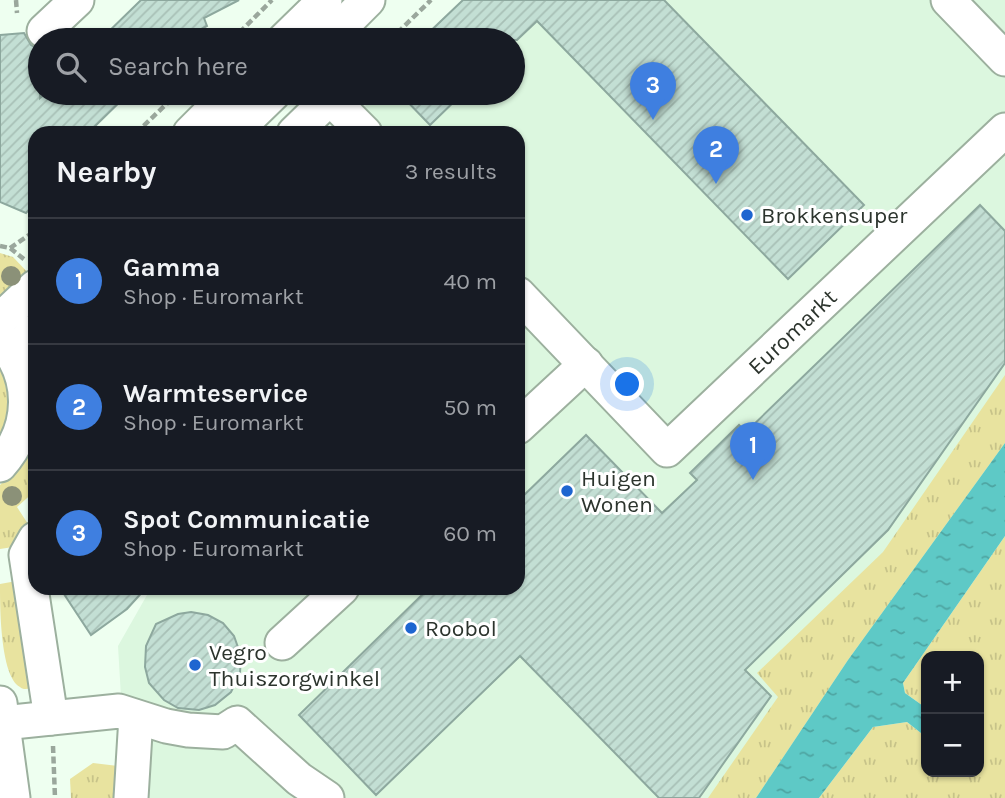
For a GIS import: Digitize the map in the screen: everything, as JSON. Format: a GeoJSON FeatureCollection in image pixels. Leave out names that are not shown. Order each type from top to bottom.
{"type":"FeatureCollection","features":[{"type":"Feature","properties":{"kind":"street"},"geometry":{"type":"LineString","coordinates":[[46,28],[77,0]]}},
{"type":"Feature","properties":{"kind":"street"},"geometry":{"type":"LineString","coordinates":[[296,28],[325,0]]}},
{"type":"Feature","properties":{"kind":"street"},"geometry":{"type":"LineString","coordinates":[[340,28],[368,0]]}},
{"type":"Feature","properties":{"kind":"street"},"geometry":{"type":"LineString","coordinates":[[948,0],[1005,59]]}},
{"type":"Feature","properties":{"kind":"street"},"geometry":{"type":"LineString","coordinates":[[197,126],[218,105]]}},
{"type":"Feature","properties":{"kind":"street"},"geometry":{"type":"LineString","coordinates":[[240,126],[262,105]]}},
{"type":"Feature","properties":{"kind":"street"},"geometry":{"type":"LineString","coordinates":[[301,126],[323,105]]}},
{"type":"Feature","properties":{"kind":"street"},"geometry":{"type":"LineString","coordinates":[[337,105],[358,126]]}},
{"type":"Feature","properties":{"kind":"street","name":"Euromarkt"},"geometry":{"type":"LineString","coordinates":[[525,301],[667,450],[1005,130]]}},
{"type":"Feature","properties":{"kind":"street"},"geometry":{"type":"LineString","coordinates":[[0,320],[28,294]]}},
{"type":"Feature","properties":{"kind":"street"},"geometry":{"type":"LineString","coordinates":[[0,466],[18,442],[26,412],[24,382],[6,347],[28,335]]}},
{"type":"Feature","properties":{"kind":"street"},"geometry":{"type":"LineString","coordinates":[[525,421],[586,365]]}},
{"type":"Feature","properties":{"kind":"street"},"geometry":{"type":"LineString","coordinates":[[32,595],[51,718]]}},
{"type":"Feature","properties":{"kind":"street"},"geometry":{"type":"LineString","coordinates":[[282,643],[334,595]]}},
{"type":"Feature","properties":{"kind":"street"},"geometry":{"type":"LineString","coordinates":[[13,798],[1,713],[51,718],[119,711],[166,726],[205,731],[223,732],[237,723],[299,779],[327,798]]}},
{"type":"Feature","properties":{"kind":"street"},"geometry":{"type":"LineString","coordinates":[[131,798],[136,717]]}},
{"type":"Feature","properties":{"kind":"path"},"geometry":{"type":"LineString","coordinates":[[244,28],[272,0]]}},
{"type":"Feature","properties":{"kind":"path"},"geometry":{"type":"LineString","coordinates":[[402,28],[431,0]]}},
{"type":"Feature","properties":{"kind":"path"},"geometry":{"type":"LineString","coordinates":[[143,126],[165,105]]}},
{"type":"Feature","properties":{"kind":"path"},"geometry":{"type":"LineString","coordinates":[[0,246],[10,248],[28,236]]}},
{"type":"Feature","properties":{"kind":"path"},"geometry":{"type":"LineString","coordinates":[[51,718],[55,798]]}},
{"type":"Feature","properties":{"kind":"shaded area"},"geometry":{"type":"Polygon","coordinates":[[[477,0],[1005,0],[1005,482],[784,798],[127,798],[118,646],[147,595],[525,595],[525,126],[344,126],[366,105],[525,105],[525,28],[447,28],[477,0]]]}},
{"type":"Feature","properties":{"kind":"green space"},"geometry":{"type":"Polygon","coordinates":[[[0,253],[13,257],[28,273],[28,282],[0,305],[0,253]]]}},
{"type":"Feature","properties":{"kind":"green space"},"geometry":{"type":"Polygon","coordinates":[[[0,370],[8,403],[0,435],[0,370]]]}},
{"type":"Feature","properties":{"kind":"green space"},"geometry":{"type":"Polygon","coordinates":[[[1005,375],[1005,443],[848,660],[756,798],[708,798],[778,697],[757,673],[883,552],[1005,375]]]}},
{"type":"Feature","properties":{"kind":"green space"},"geometry":{"type":"Polygon","coordinates":[[[28,444],[28,497],[17,507],[28,524],[13,547],[0,549],[0,485],[14,471],[28,444]]]}},
{"type":"Feature","properties":{"kind":"green space"},"geometry":{"type":"Polygon","coordinates":[[[1005,536],[1005,798],[819,798],[873,727],[907,722],[921,733],[921,777],[984,777],[984,651],[925,651],[1005,536]]]}},
{"type":"Feature","properties":{"kind":"green space"},"geometry":{"type":"Polygon","coordinates":[[[22,580],[31,688],[25,689],[13,680],[8,669],[2,639],[0,607],[0,584],[22,580]]]}},
{"type":"Feature","properties":{"kind":"green space"},"geometry":{"type":"Polygon","coordinates":[[[921,657],[921,704],[905,693],[903,683],[921,657]]]}},
{"type":"Feature","properties":{"kind":"green space"},"geometry":{"type":"Polygon","coordinates":[[[93,763],[118,766],[123,798],[71,798],[70,779],[93,763]]]}},
{"type":"Feature","properties":{"kind":"water"},"geometry":{"type":"Polygon","coordinates":[[[1005,443],[1005,536],[925,651],[921,651],[921,657],[903,683],[905,693],[921,704],[921,733],[907,722],[873,727],[819,798],[756,798],[848,660],[1005,443]]]}},
{"type":"Feature","properties":{"kind":"building"},"geometry":{"type":"Polygon","coordinates":[[[141,0],[239,0],[204,18],[207,26],[203,28],[112,28],[141,0]]]}},
{"type":"Feature","properties":{"kind":"building"},"geometry":{"type":"Polygon","coordinates":[[[463,0],[664,0],[864,205],[788,279],[537,21],[525,32],[525,28],[434,28],[463,0]]]}},
{"type":"Feature","properties":{"kind":"building"},"geometry":{"type":"Polygon","coordinates":[[[24,33],[28,40],[28,105],[117,105],[95,126],[28,126],[26,213],[0,202],[0,35],[24,33]]]}},
{"type":"Feature","properties":{"kind":"building"},"geometry":{"type":"Polygon","coordinates":[[[411,105],[451,105],[430,125],[411,105]]]}},
{"type":"Feature","properties":{"kind":"building"},"geometry":{"type":"Polygon","coordinates":[[[980,205],[1005,231],[1005,363],[888,530],[745,670],[771,696],[699,798],[659,798],[520,656],[376,795],[299,715],[422,595],[525,595],[525,494],[586,435],[662,513],[697,480],[690,473],[739,425],[746,432],[980,205]]]}},
{"type":"Feature","properties":{"kind":"building"},"geometry":{"type":"Polygon","coordinates":[[[65,595],[140,595],[127,609],[91,635],[65,595]]]}},
{"type":"Feature","properties":{"kind":"building"},"geometry":{"type":"Polygon","coordinates":[[[191,612],[208,615],[223,623],[234,636],[241,656],[240,673],[231,692],[215,705],[199,710],[178,708],[164,700],[149,683],[145,667],[146,646],[156,624],[178,614],[191,612]]]}},
{"type":"Feature","properties":{"kind":"place","name":"Spot Communicatie"},"geometry":{"type":"Point","coordinates":[653,120]}},
{"type":"Feature","properties":{"kind":"place","name":"Warmteservice"},"geometry":{"type":"Point","coordinates":[716,184]}},
{"type":"Feature","properties":{"kind":"place","name":"Brokkensuper"},"geometry":{"type":"Point","coordinates":[747,215]}},
{"type":"Feature","properties":{"kind":"place","name":"Gamma"},"geometry":{"type":"Point","coordinates":[753,480]}},
{"type":"Feature","properties":{"kind":"place","name":"Huigen Wonen"},"geometry":{"type":"Point","coordinates":[567,491]}},
{"type":"Feature","properties":{"kind":"place","name":"Roobol"},"geometry":{"type":"Point","coordinates":[411,628]}},
{"type":"Feature","properties":{"kind":"place","name":"Vegro Thuiszorgwinkel"},"geometry":{"type":"Point","coordinates":[195,665]}}]}
